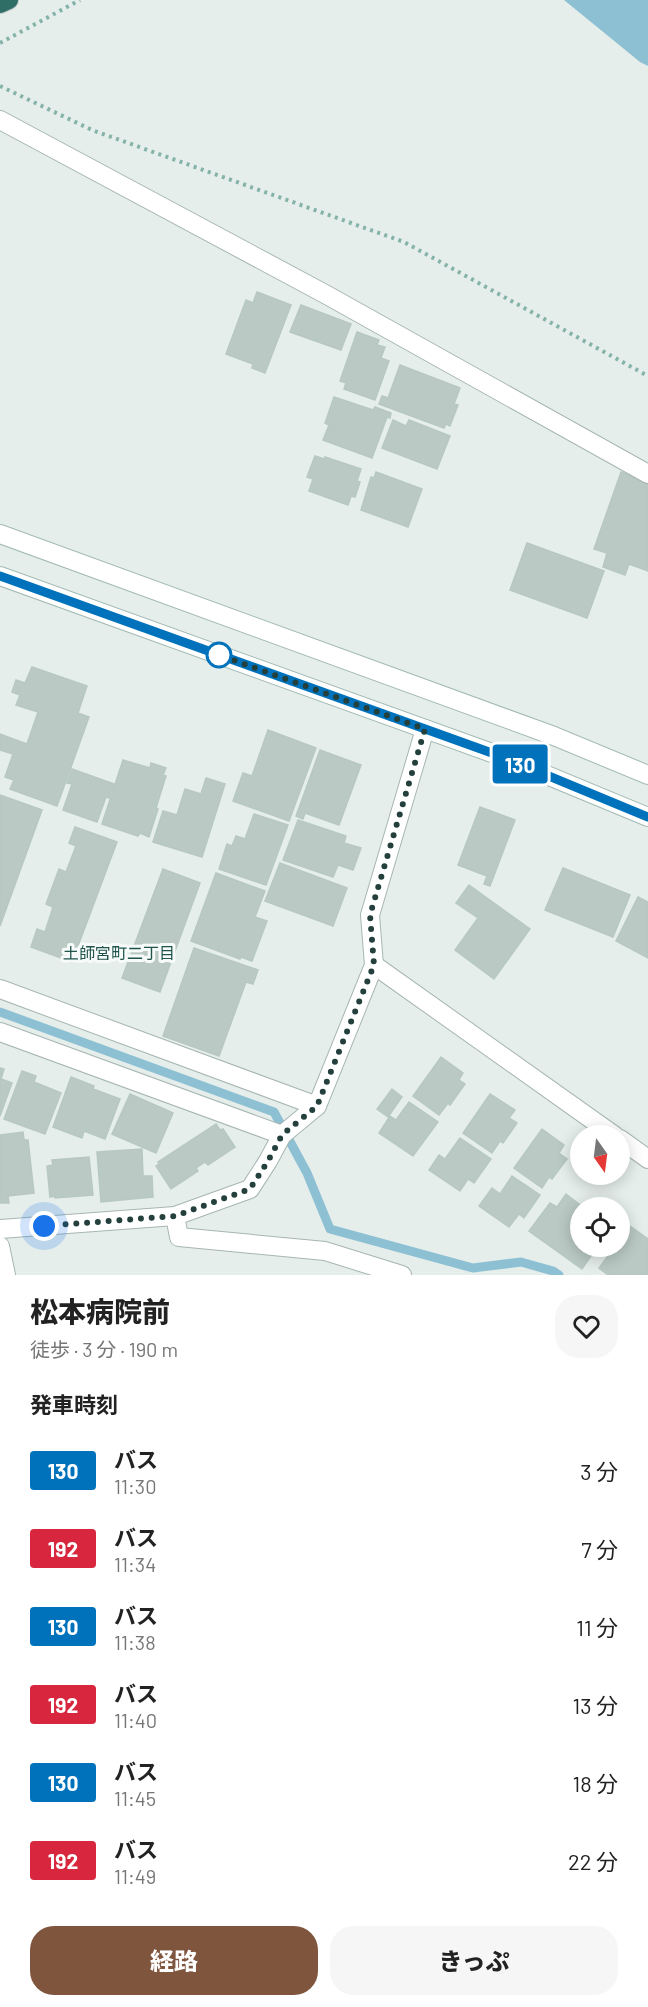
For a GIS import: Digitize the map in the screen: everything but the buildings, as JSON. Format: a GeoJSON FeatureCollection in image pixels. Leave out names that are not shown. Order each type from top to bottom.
{"type":"FeatureCollection","features":[{"type":"Feature","properties":{"kind":"highway"},"geometry":{"type":"LineString","coordinates":[[0,4],[9,0]]}},
{"type":"Feature","properties":{"kind":"street"},"geometry":{"type":"LineString","coordinates":[[0,120],[335,300],[648,474]]}},
{"type":"Feature","properties":{"kind":"street"},"geometry":{"type":"LineString","coordinates":[[0,534],[554,736],[648,775]]}},
{"type":"Feature","properties":{"kind":"street"},"geometry":{"type":"LineString","coordinates":[[0,576],[503,757],[648,817]]}},
{"type":"Feature","properties":{"kind":"street"},"geometry":{"type":"LineString","coordinates":[[0,1229],[175,1216],[250,1189],[282,1135],[317,1106],[374,965],[370,915],[425,729]]}},
{"type":"Feature","properties":{"kind":"street"},"geometry":{"type":"LineString","coordinates":[[374,965],[599,1125]]}},
{"type":"Feature","properties":{"kind":"street"},"geometry":{"type":"LineString","coordinates":[[0,989],[317,1106]]}},
{"type":"Feature","properties":{"kind":"street"},"geometry":{"type":"LineString","coordinates":[[0,1032],[282,1135]]}},
{"type":"Feature","properties":{"kind":"street"},"geometry":{"type":"LineString","coordinates":[[630,1146],[648,1159]]}},
{"type":"Feature","properties":{"kind":"street"},"geometry":{"type":"LineString","coordinates":[[175,1216],[179,1237],[325,1251],[402,1275]]}},
{"type":"Feature","properties":{"kind":"street"},"geometry":{"type":"LineString","coordinates":[[0,1246],[6,1275]]}},
{"type":"Feature","properties":{"kind":"path"},"geometry":{"type":"LineString","coordinates":[[0,42],[80,0]]}},
{"type":"Feature","properties":{"kind":"path"},"geometry":{"type":"LineString","coordinates":[[0,86],[92,130],[404,242],[648,376]]}},
{"type":"Feature","properties":{"kind":"water"},"geometry":{"type":"Polygon","coordinates":[[[564,0],[648,0],[648,66],[640,62],[564,0]]]}},
{"type":"Feature","properties":{"kind":"waterway"},"geometry":{"type":"LineString","coordinates":[[0,1012],[274,1112],[307,1173],[330,1229],[473,1268],[521,1262],[553,1271],[559,1275]]}},
{"type":"Feature","properties":{"kind":"bus line","name":"130"},"geometry":{"type":"LineString","coordinates":[[0,576],[503,757],[648,817]]}},
{"type":"Feature","properties":{"kind":"district","name":"土師宮町二丁目"},"geometry":{"type":"Point","coordinates":[119,953]}},
{"type":"Feature","properties":{"kind":"route"},"geometry":{"type":"LineString","coordinates":[[44,1226],[175,1216],[250,1189],[282,1135],[317,1106],[374,965],[370,915],[425,729],[219,655]]}}]}
